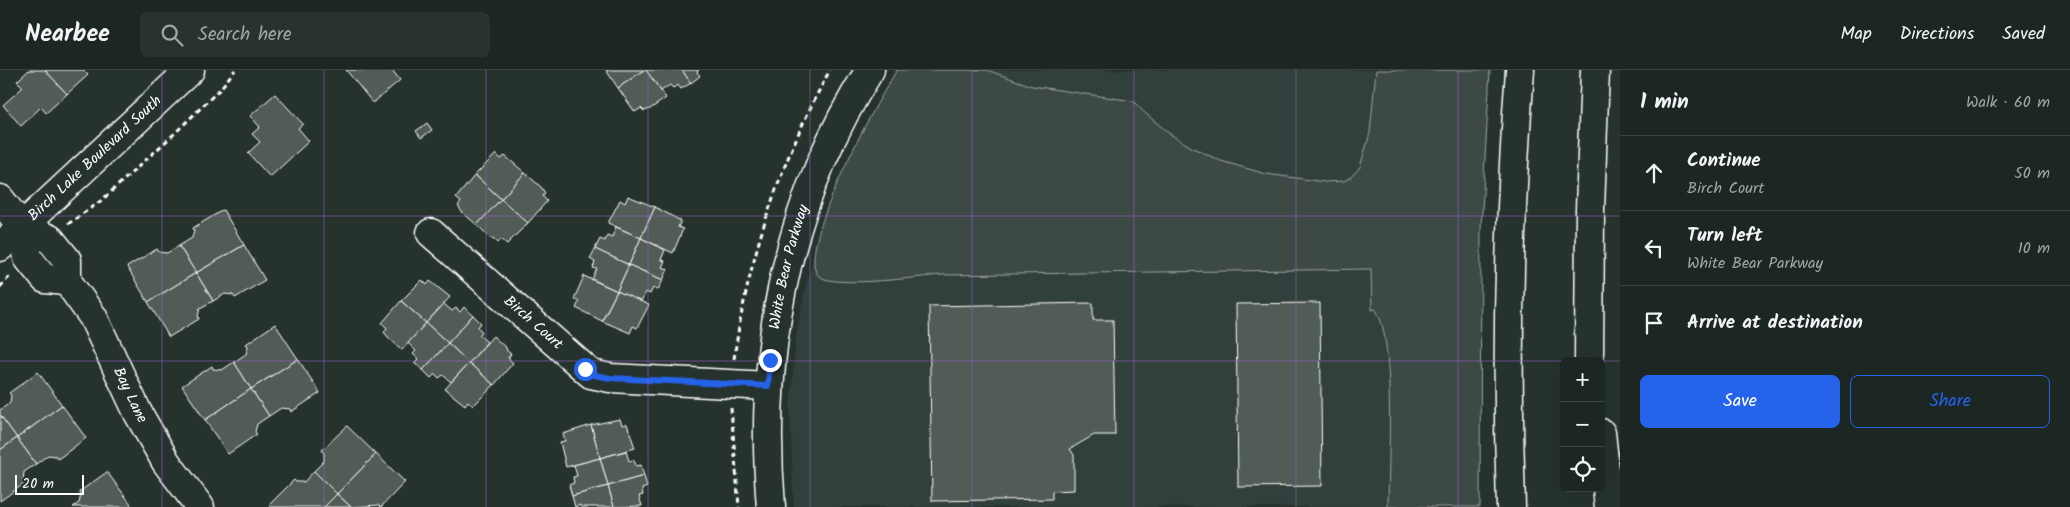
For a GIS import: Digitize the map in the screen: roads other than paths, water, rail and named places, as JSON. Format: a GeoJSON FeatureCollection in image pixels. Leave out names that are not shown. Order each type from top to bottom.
{"type":"FeatureCollection","features":[{"type":"Feature","properties":{"kind":"main road","name":"Birch Lake Boulevard South"},"geometry":{"type":"LineString","coordinates":[[0,247],[190,70]]}},
{"type":"Feature","properties":{"kind":"main road","name":"White Bear Parkway"},"geometry":{"type":"LineString","coordinates":[[771,507],[768,451],[768,386],[780,294],[800,219],[827,150],[870,70]]}},
{"type":"Feature","properties":{"kind":"main road"},"geometry":{"type":"LineString","coordinates":[[1511,507],[1508,415],[1509,316],[1514,160],[1520,70]]}},
{"type":"Feature","properties":{"kind":"main road"},"geometry":{"type":"LineString","coordinates":[[1589,357],[1590,210],[1595,70]]}},
{"type":"Feature","properties":{"kind":"main road"},"geometry":{"type":"LineString","coordinates":[[0,199],[22,226]]}},
{"type":"Feature","properties":{"kind":"main road","name":"Bay Lane"},"geometry":{"type":"LineString","coordinates":[[22,226],[28,258],[45,279],[67,280],[93,317],[131,400],[158,450],[200,507]]}},
{"type":"Feature","properties":{"kind":"main road","name":"Birch Court"},"geometry":{"type":"LineString","coordinates":[[431,233],[576,362],[594,375],[610,378],[768,386]]}},
{"type":"Feature","properties":{"kind":"main road"},"geometry":{"type":"LineString","coordinates":[[1588,315],[1593,357]]}},
{"type":"Feature","properties":{"kind":"main road"},"geometry":{"type":"LineString","coordinates":[[1498,507],[1509,316]]}},
{"type":"Feature","properties":{"kind":"main road"},"geometry":{"type":"LineString","coordinates":[[1603,447],[1609,507]]}},
{"type":"Feature","properties":{"kind":"main road"},"geometry":{"type":"LineString","coordinates":[[1591,492],[1592,507]]}}]}
